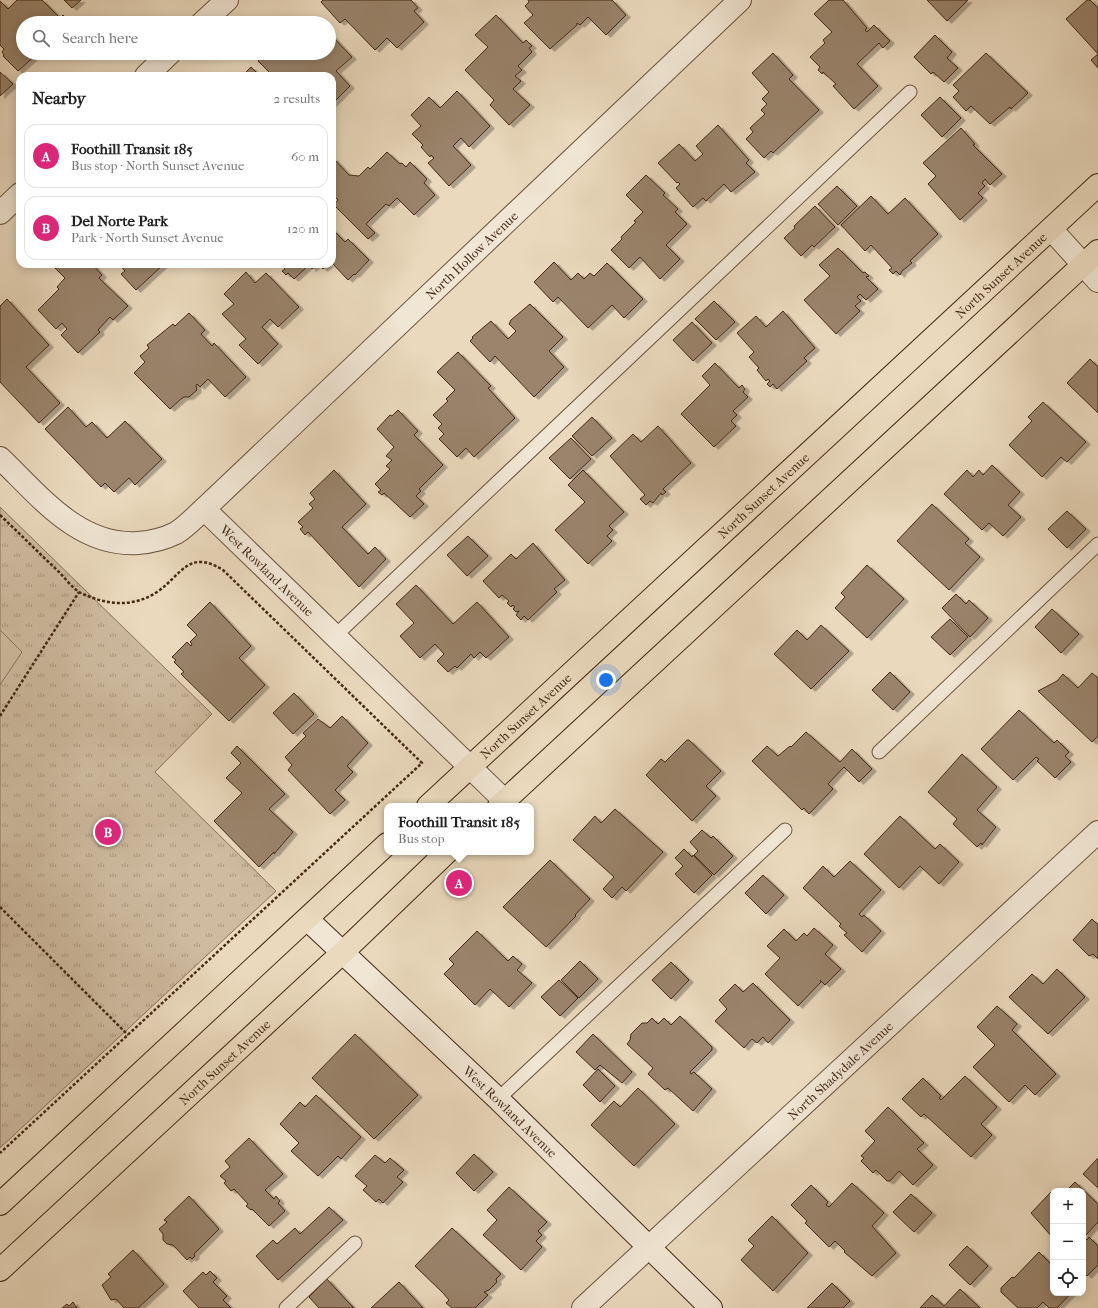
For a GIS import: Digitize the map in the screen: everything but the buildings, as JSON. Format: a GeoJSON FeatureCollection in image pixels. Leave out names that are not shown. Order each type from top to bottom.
{"type":"FeatureCollection","features":[{"type":"Feature","properties":{"kind":"main road","name":"North Sunset Avenue"},"geometry":{"type":"LineString","coordinates":[[431,803],[1098,185]]}},
{"type":"Feature","properties":{"kind":"main road"},"geometry":{"type":"LineString","coordinates":[[503,803],[1090,258]]}},
{"type":"Feature","properties":{"kind":"main road"},"geometry":{"type":"LineString","coordinates":[[0,1204],[384,847]]}},
{"type":"Feature","properties":{"kind":"main road","name":"North Sunset Avenue"},"geometry":{"type":"LineString","coordinates":[[0,1270],[342,953],[444,855]]}},
{"type":"Feature","properties":{"kind":"street"},"geometry":{"type":"LineString","coordinates":[[209,16],[226,0]]}},
{"type":"Feature","properties":{"kind":"street","name":"North Hollow Avenue"},"geometry":{"type":"LineString","coordinates":[[204,509],[740,0]]}},
{"type":"Feature","properties":{"kind":"street"},"geometry":{"type":"LineString","coordinates":[[150,72],[163,60]]}},
{"type":"Feature","properties":{"kind":"street"},"geometry":{"type":"LineString","coordinates":[[0,213],[16,198]]}},
{"type":"Feature","properties":{"kind":"street"},"geometry":{"type":"LineString","coordinates":[[1051,229],[1090,258],[1098,281]]}},
{"type":"Feature","properties":{"kind":"street"},"geometry":{"type":"LineString","coordinates":[[0,458],[62,517],[76,528],[110,540],[127,543],[159,540],[176,532],[204,509]]}},
{"type":"Feature","properties":{"kind":"street","name":"West Rowland Avenue"},"geometry":{"type":"LineString","coordinates":[[204,509],[470,766],[501,803]]}},
{"type":"Feature","properties":{"kind":"street","name":"North Shadydale Avenue"},"geometry":{"type":"LineString","coordinates":[[583,1308],[1098,832]]}},
{"type":"Feature","properties":{"kind":"street","name":"West Rowland Avenue"},"geometry":{"type":"LineString","coordinates":[[307,919],[498,1099],[711,1308]]}},
{"type":"Feature","properties":{"kind":"lane"},"geometry":{"type":"LineString","coordinates":[[335,636],[910,92]]}},
{"type":"Feature","properties":{"kind":"lane"},"geometry":{"type":"LineString","coordinates":[[879,752],[1098,544]]}},
{"type":"Feature","properties":{"kind":"lane"},"geometry":{"type":"LineString","coordinates":[[498,1099],[784,830]]}},
{"type":"Feature","properties":{"kind":"lane"},"geometry":{"type":"LineString","coordinates":[[286,1308],[354,1243]]}},
{"type":"Feature","properties":{"kind":"path"},"geometry":{"type":"LineString","coordinates":[[0,515],[79,592],[106,602],[134,602],[158,592],[179,571],[190,565],[202,562],[213,563],[223,570],[422,763],[0,1153]]}},
{"type":"Feature","properties":{"kind":"path"},"geometry":{"type":"LineString","coordinates":[[0,716],[79,592]]}},
{"type":"Feature","properties":{"kind":"path"},"geometry":{"type":"LineString","coordinates":[[0,906],[128,1035]]}},
{"type":"Feature","properties":{"kind":"green space"},"geometry":{"type":"Polygon","coordinates":[[[0,507],[212,714],[155,772],[276,891],[0,1148],[0,507]]]}},
{"type":"Feature","properties":{"kind":"green space"},"geometry":{"type":"Polygon","coordinates":[[[0,630],[22,652],[0,685],[0,630]]]}},
{"type":"Feature","properties":{"kind":"place","name":"Del Norte Park"},"geometry":{"type":"Point","coordinates":[108,832]}},
{"type":"Feature","properties":{"kind":"place","name":"Foothill Transit 185"},"geometry":{"type":"Point","coordinates":[459,883]}}]}
